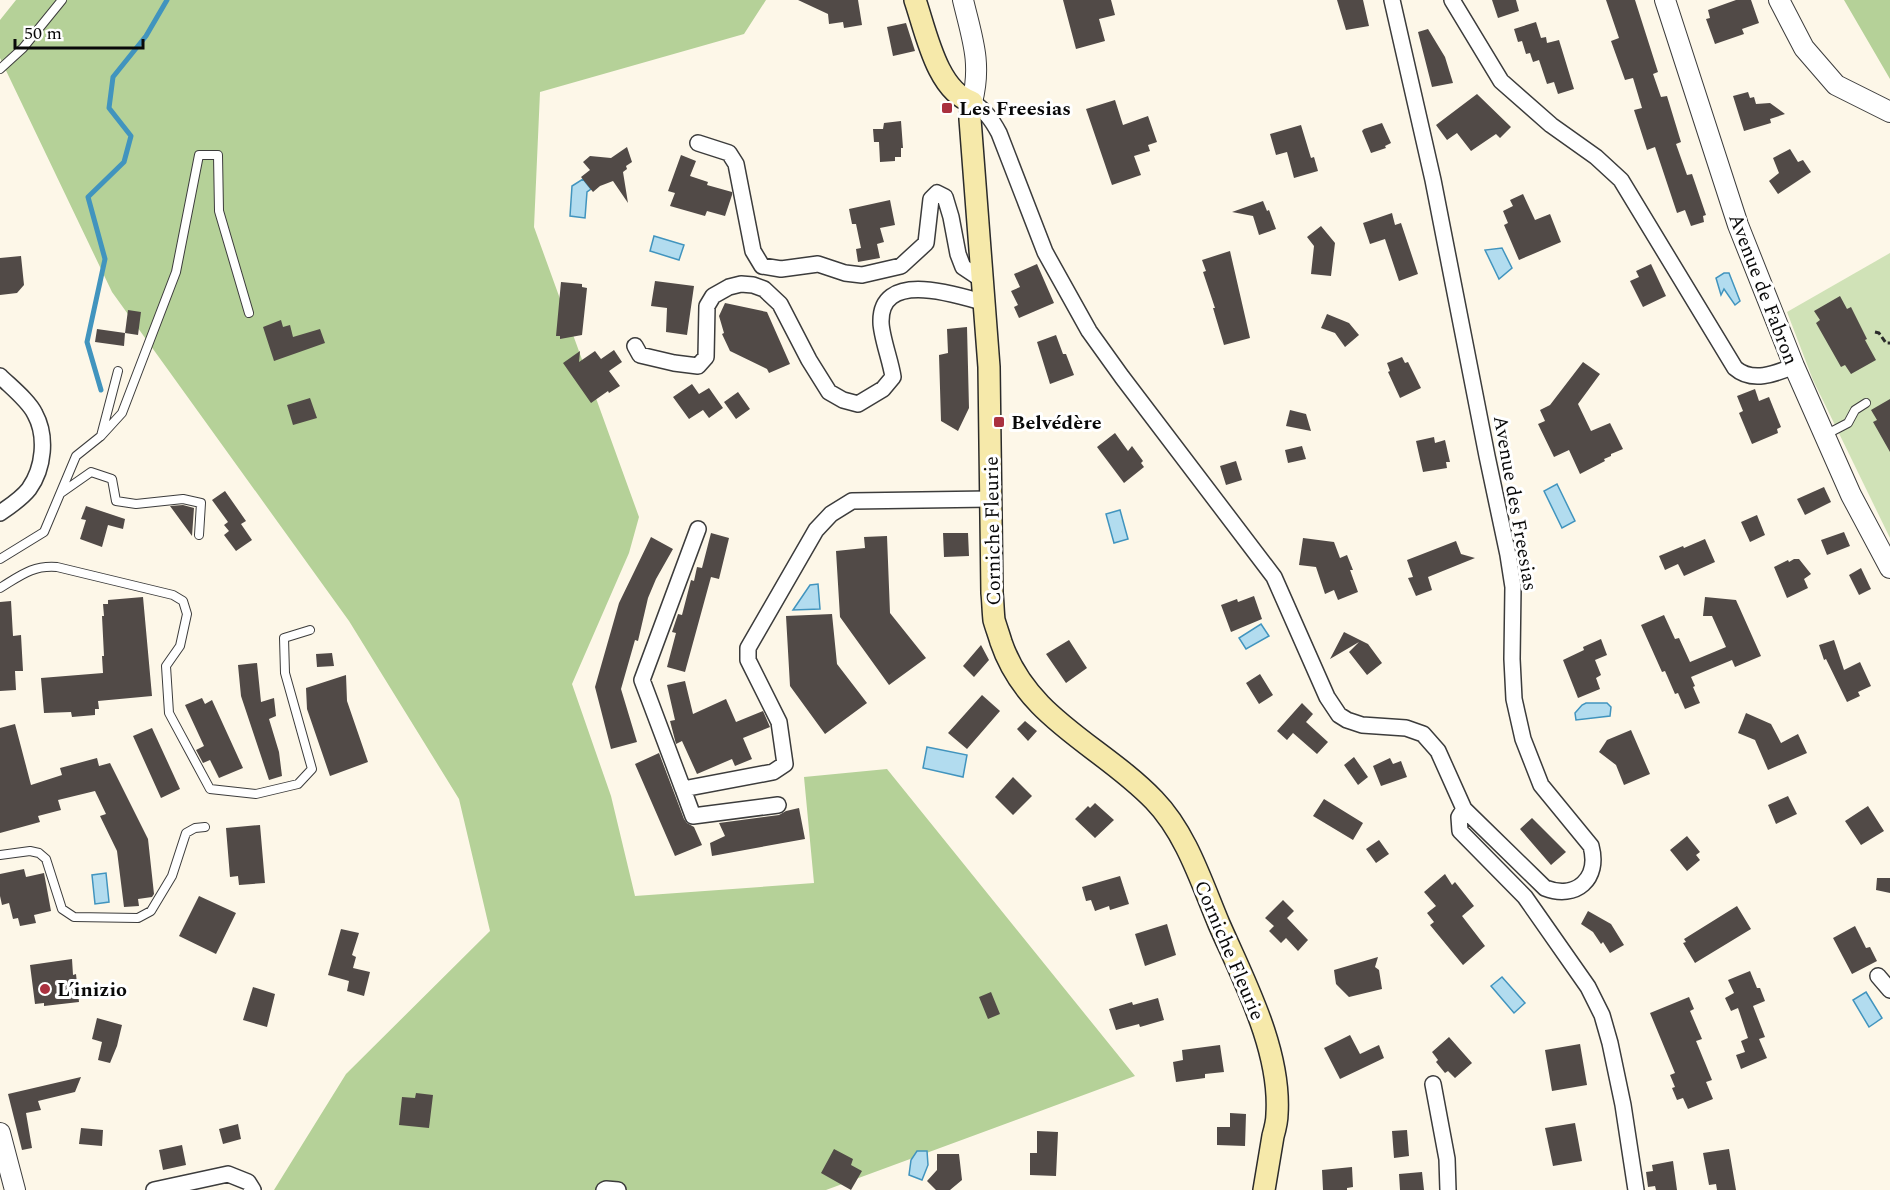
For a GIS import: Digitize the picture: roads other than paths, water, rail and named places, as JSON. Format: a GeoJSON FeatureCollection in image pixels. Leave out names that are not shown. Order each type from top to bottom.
{"type":"FeatureCollection","features":[{"type":"Feature","properties":{"kind":"main road"},"geometry":{"type":"LineString","coordinates":[[915,0],[943,77],[951,89],[963,99],[972,102]]}},
{"type":"Feature","properties":{"kind":"main road","name":"Corniche Fleurie"},"geometry":{"type":"LineString","coordinates":[[972,102],[970,119],[989,367],[994,621],[1005,652],[1033,699],[1056,721],[1134,780],[1173,824],[1189,852],[1257,1012],[1270,1055],[1278,1114],[1267,1188]]}},
{"type":"Feature","properties":{"kind":"street"},"geometry":{"type":"LineString","coordinates":[[963,0],[978,73],[972,102]]}},
{"type":"Feature","properties":{"kind":"street","name":"Avenue des Freesias"},"geometry":{"type":"LineString","coordinates":[[972,102],[992,119],[1045,252],[1089,331],[1274,577],[1333,708],[1347,720],[1362,725],[1406,728],[1423,734],[1438,751],[1464,808],[1545,888],[1554,892],[1573,890],[1589,877],[1593,868],[1594,856],[1591,846],[1541,785],[1522,739],[1514,699],[1513,587],[1508,555],[1486,456],[1433,180],[1392,0]]}},
{"type":"Feature","properties":{"kind":"street"},"geometry":{"type":"LineString","coordinates":[[1452,0],[1501,81],[1551,125],[1596,157],[1622,180],[1735,368],[1751,377],[1794,366]]}},
{"type":"Feature","properties":{"kind":"street","name":"Avenue de Fabron"},"geometry":{"type":"LineString","coordinates":[[1665,0],[1738,225],[1824,436],[1851,495],[1890,568]]}},
{"type":"Feature","properties":{"kind":"street"},"geometry":{"type":"LineString","coordinates":[[1779,0],[1804,48],[1836,85],[1890,112]]}},
{"type":"Feature","properties":{"kind":"street"},"geometry":{"type":"LineString","coordinates":[[698,143],[729,153],[736,164],[753,251],[762,266],[781,269],[818,264],[845,273],[862,275],[901,266],[926,243],[931,199],[937,193],[945,197],[963,267],[984,281]]}},
{"type":"Feature","properties":{"kind":"street"},"geometry":{"type":"LineString","coordinates":[[635,346],[640,354],[674,363],[698,366],[706,357],[707,306],[713,296],[729,287],[741,284],[753,285],[764,290],[780,304],[809,360],[829,392],[843,400],[858,404],[883,389],[894,377],[880,323],[884,304],[895,295],[920,289],[941,291],[985,303]]}},
{"type":"Feature","properties":{"kind":"street"},"geometry":{"type":"LineString","coordinates":[[0,376],[35,412],[41,430],[43,453],[28,489],[0,513]]}},
{"type":"Feature","properties":{"kind":"street"},"geometry":{"type":"LineString","coordinates":[[683,789],[773,772],[785,764],[779,722],[748,660],[748,648],[816,530],[831,514],[852,501],[990,499]]}},
{"type":"Feature","properties":{"kind":"street"},"geometry":{"type":"LineString","coordinates":[[698,529],[642,680],[693,816],[778,805]]}},
{"type":"Feature","properties":{"kind":"street"},"geometry":{"type":"LineString","coordinates":[[1464,808],[1459,817],[1460,831],[1525,897],[1588,987],[1602,1015],[1623,1105],[1636,1190]]}},
{"type":"Feature","properties":{"kind":"street"},"geometry":{"type":"LineString","coordinates":[[1878,976],[1890,990]]}},
{"type":"Feature","properties":{"kind":"street"},"geometry":{"type":"LineString","coordinates":[[1433,1084],[1447,1159],[1448,1190]]}},
{"type":"Feature","properties":{"kind":"street"},"geometry":{"type":"LineString","coordinates":[[0,1133],[15,1190]]}},
{"type":"Feature","properties":{"kind":"street"},"geometry":{"type":"LineString","coordinates":[[154,1190],[228,1174],[248,1182],[253,1190]]}},
{"type":"Feature","properties":{"kind":"street"},"geometry":{"type":"LineString","coordinates":[[604,1190],[618,1190]]}},
{"type":"Feature","properties":{"kind":"lane"},"geometry":{"type":"LineString","coordinates":[[0,69],[23,48],[62,0]]}},
{"type":"Feature","properties":{"kind":"lane"},"geometry":{"type":"LineString","coordinates":[[0,559],[44,532],[76,456],[102,436],[122,413],[176,272],[199,155],[218,155],[219,211],[249,313]]}},
{"type":"Feature","properties":{"kind":"lane"},"geometry":{"type":"LineString","coordinates":[[102,436],[118,371]]}},
{"type":"Feature","properties":{"kind":"lane"},"geometry":{"type":"LineString","coordinates":[[1824,436],[1848,423],[1855,410],[1866,403]]}},
{"type":"Feature","properties":{"kind":"lane"},"geometry":{"type":"LineString","coordinates":[[60,494],[92,472],[112,479],[116,501],[136,504],[183,499],[201,503],[199,536]]}},
{"type":"Feature","properties":{"kind":"lane"},"geometry":{"type":"LineString","coordinates":[[0,588],[30,569],[44,566],[57,567],[173,595],[183,601],[187,614],[180,646],[166,666],[169,713],[210,789],[255,794],[298,784],[312,769],[285,672],[284,638],[310,630]]}},
{"type":"Feature","properties":{"kind":"lane"},"geometry":{"type":"LineString","coordinates":[[0,855],[30,851],[39,853],[46,859],[62,909],[74,917],[138,918],[151,911],[168,884],[186,833],[195,828],[205,827]]}},
{"type":"Feature","properties":{"kind":"water"},"geometry":{"type":"Polygon","coordinates":[[[583,179],[591,189],[587,192],[585,218],[570,216],[572,186],[583,179]]]}},
{"type":"Feature","properties":{"kind":"water"},"geometry":{"type":"Polygon","coordinates":[[[654,236],[684,245],[679,260],[650,251],[654,236]]]}},
{"type":"Feature","properties":{"kind":"water"},"geometry":{"type":"Polygon","coordinates":[[[1502,248],[1512,268],[1499,279],[1485,250],[1502,248]]]}},
{"type":"Feature","properties":{"kind":"water"},"geometry":{"type":"Polygon","coordinates":[[[1729,273],[1740,301],[1735,305],[1724,289],[1721,295],[1716,278],[1729,273]]]}},
{"type":"Feature","properties":{"kind":"water"},"geometry":{"type":"Polygon","coordinates":[[[1557,484],[1575,521],[1562,528],[1544,491],[1557,484]]]}},
{"type":"Feature","properties":{"kind":"water"},"geometry":{"type":"Polygon","coordinates":[[[1120,510],[1128,539],[1114,543],[1106,514],[1120,510]]]}},
{"type":"Feature","properties":{"kind":"water"},"geometry":{"type":"Polygon","coordinates":[[[818,584],[820,609],[793,610],[810,585],[818,584]]]}},
{"type":"Feature","properties":{"kind":"water"},"geometry":{"type":"Polygon","coordinates":[[[1261,624],[1269,636],[1246,649],[1239,638],[1261,624]]]}},
{"type":"Feature","properties":{"kind":"water"},"geometry":{"type":"Polygon","coordinates":[[[1586,703],[1607,703],[1611,707],[1610,716],[1576,720],[1575,713],[1586,703]]]}},
{"type":"Feature","properties":{"kind":"water"},"geometry":{"type":"Polygon","coordinates":[[[927,747],[967,755],[963,777],[923,768],[927,747]]]}},
{"type":"Feature","properties":{"kind":"water"},"geometry":{"type":"Polygon","coordinates":[[[106,873],[109,902],[95,904],[92,875],[106,873]]]}},
{"type":"Feature","properties":{"kind":"water"},"geometry":{"type":"Polygon","coordinates":[[[1502,977],[1525,1003],[1514,1013],[1491,986],[1502,977]]]}},
{"type":"Feature","properties":{"kind":"water"},"geometry":{"type":"Polygon","coordinates":[[[1866,992],[1882,1018],[1869,1027],[1853,1000],[1866,992]]]}},
{"type":"Feature","properties":{"kind":"water"},"geometry":{"type":"Polygon","coordinates":[[[917,1151],[927,1151],[928,1165],[922,1180],[909,1175],[911,1160],[917,1151]]]}},
{"type":"Feature","properties":{"kind":"waterway"},"geometry":{"type":"LineString","coordinates":[[101,390],[87,342],[105,259],[88,197],[124,162],[131,136],[109,108],[113,77],[146,36],[167,0]]}},
{"type":"Feature","properties":{"kind":"place","name":"Les Freesias"},"geometry":{"type":"Point","coordinates":[947,108]}},
{"type":"Feature","properties":{"kind":"place","name":"Belvédère"},"geometry":{"type":"Point","coordinates":[999,422]}},
{"type":"Feature","properties":{"kind":"place","name":"L’inizio"},"geometry":{"type":"Point","coordinates":[45,989]}}]}
